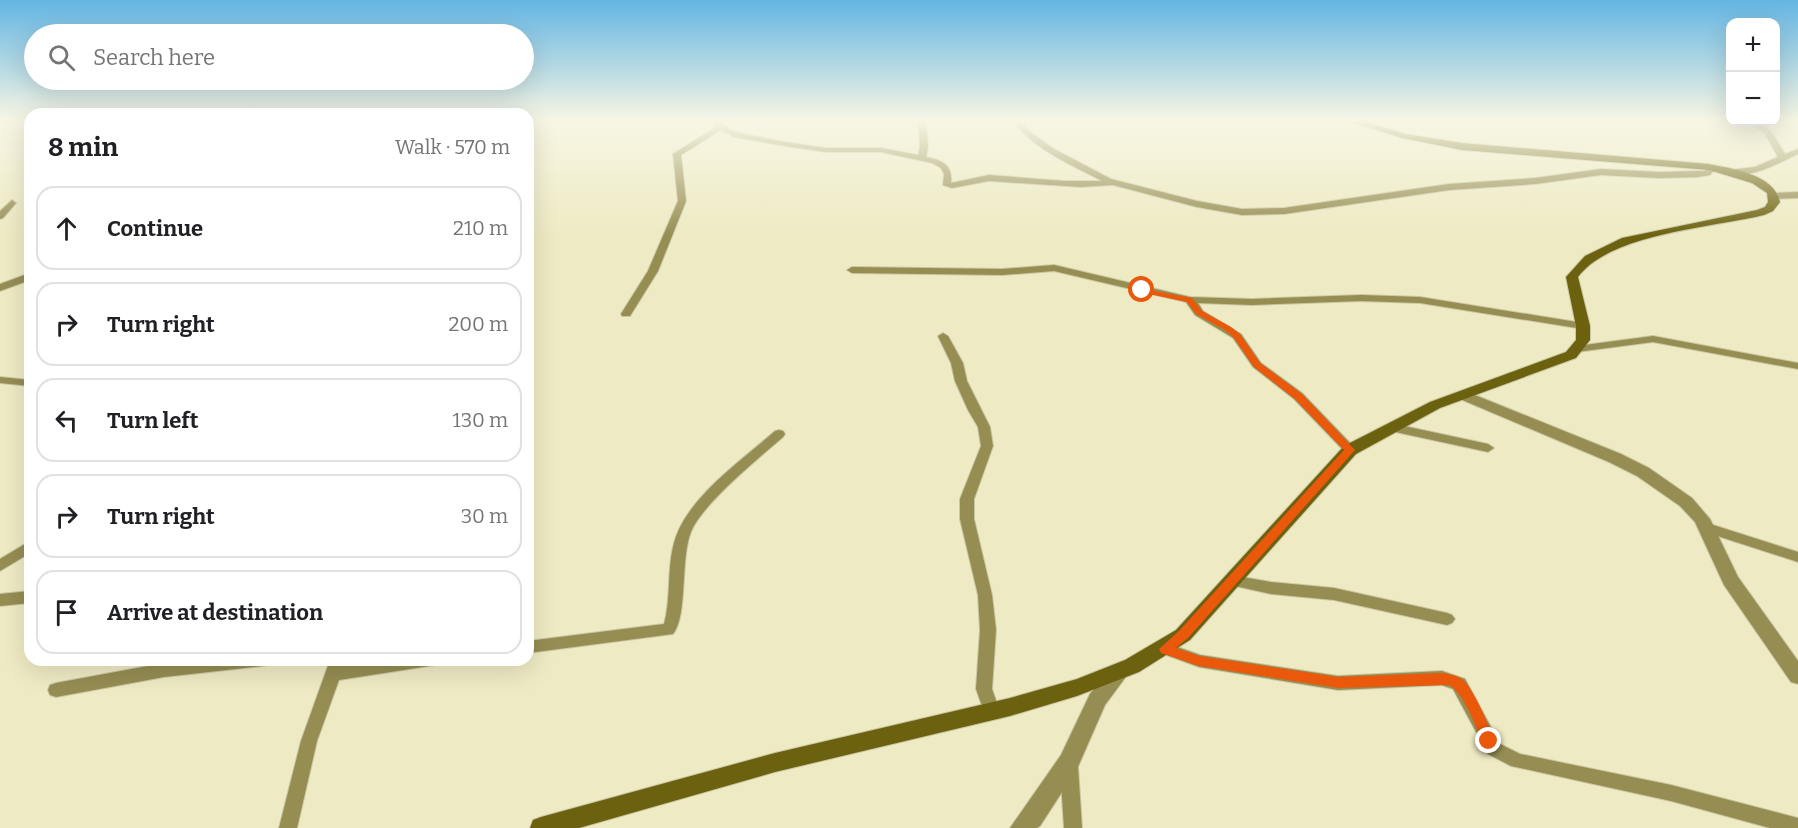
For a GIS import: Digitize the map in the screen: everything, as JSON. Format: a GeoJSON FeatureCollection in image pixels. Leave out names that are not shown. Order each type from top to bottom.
{"type":"FeatureCollection","features":[{"type":"Feature","properties":{"kind":"main road"},"geometry":{"type":"LineString","coordinates":[[541,828],[808,754],[992,712],[1118,674],[1166,649],[1183,635],[1350,450],[1435,405],[1539,369],[1577,350],[1583,340],[1583,326],[1572,277],[1588,258],[1606,247],[1626,240],[1760,213],[1769,209],[1774,202],[1774,196],[1768,188],[1732,172],[1713,168],[1584,159]]}},
{"type":"Feature","properties":{"kind":"street"},"geometry":{"type":"LineString","coordinates":[[626,315],[653,271],[682,201],[677,159]]}},
{"type":"Feature","properties":{"kind":"street"},"geometry":{"type":"LineString","coordinates":[[921,159],[940,163],[948,174],[946,183],[953,185],[988,178],[1080,186],[1111,183]]}},
{"type":"Feature","properties":{"kind":"street"},"geometry":{"type":"LineString","coordinates":[[1065,159],[1111,183],[1224,210],[1273,212],[1449,187],[1535,181],[1600,172],[1698,174],[1707,173],[1713,168]]}},
{"type":"Feature","properties":{"kind":"street"},"geometry":{"type":"LineString","coordinates":[[1732,172],[1742,173],[1781,159]]}},
{"type":"Feature","properties":{"kind":"street"},"geometry":{"type":"LineString","coordinates":[[1774,196],[1798,195]]}},
{"type":"Feature","properties":{"kind":"street"},"geometry":{"type":"LineString","coordinates":[[0,216],[12,203]]}},
{"type":"Feature","properties":{"kind":"street"},"geometry":{"type":"LineString","coordinates":[[852,270],[1002,272],[1054,268],[1190,300],[1252,303],[1360,298],[1420,300],[1583,326]]}},
{"type":"Feature","properties":{"kind":"street"},"geometry":{"type":"LineString","coordinates":[[0,278],[24,278]]}},
{"type":"Feature","properties":{"kind":"street"},"geometry":{"type":"LineString","coordinates":[[0,288],[24,278]]}},
{"type":"Feature","properties":{"kind":"street"},"geometry":{"type":"LineString","coordinates":[[1190,300],[1199,313],[1228,328],[1237,336],[1257,365],[1298,396],[1350,450]]}},
{"type":"Feature","properties":{"kind":"street"},"geometry":{"type":"LineString","coordinates":[[943,336],[984,427],[987,446],[967,499],[967,519],[985,595],[988,630],[984,690],[992,712]]}},
{"type":"Feature","properties":{"kind":"street"},"geometry":{"type":"LineString","coordinates":[[1577,350],[1653,339],[1798,366]]}},
{"type":"Feature","properties":{"kind":"street"},"geometry":{"type":"LineString","coordinates":[[0,380],[24,382]]}},
{"type":"Feature","properties":{"kind":"street"},"geometry":{"type":"LineString","coordinates":[[1465,396],[1580,443],[1642,472],[1686,502],[1702,519],[1731,580],[1755,618],[1798,675]]}},
{"type":"Feature","properties":{"kind":"street"},"geometry":{"type":"LineString","coordinates":[[1390,427],[1488,448]]}},
{"type":"Feature","properties":{"kind":"street"},"geometry":{"type":"LineString","coordinates":[[534,646],[651,634],[668,630],[672,625],[679,550],[685,528],[703,505],[779,434]]}},
{"type":"Feature","properties":{"kind":"street"},"geometry":{"type":"LineString","coordinates":[[1707,528],[1798,557]]}},
{"type":"Feature","properties":{"kind":"street"},"geometry":{"type":"LineString","coordinates":[[0,566],[24,550]]}},
{"type":"Feature","properties":{"kind":"street"},"geometry":{"type":"LineString","coordinates":[[1231,580],[1271,588],[1334,594],[1447,619]]}},
{"type":"Feature","properties":{"kind":"street"},"geometry":{"type":"LineString","coordinates":[[0,600],[24,598]]}},
{"type":"Feature","properties":{"kind":"street"},"geometry":{"type":"LineString","coordinates":[[1166,649],[1199,661],[1338,682],[1442,678],[1451,680],[1459,684],[1489,741],[1500,754],[1517,760],[1671,793],[1798,827]]}},
{"type":"Feature","properties":{"kind":"street"},"geometry":{"type":"LineString","coordinates":[[56,690],[164,670],[203,666]]}},
{"type":"Feature","properties":{"kind":"street"},"geometry":{"type":"LineString","coordinates":[[288,828],[309,741],[336,667]]}},
{"type":"Feature","properties":{"kind":"street"},"geometry":{"type":"LineString","coordinates":[[1022,828],[1032,818],[1069,762],[1097,700],[1118,674]]}},
{"type":"Feature","properties":{"kind":"street"},"geometry":{"type":"LineString","coordinates":[[1069,762],[1073,828]]}},
{"type":"Feature","properties":{"kind":"route"},"geometry":{"type":"LineString","coordinates":[[1142,290],[1190,300],[1199,313],[1228,328],[1237,336],[1257,365],[1298,396],[1350,450],[1183,635],[1166,649],[1199,661],[1338,682],[1442,678],[1451,680],[1459,684],[1467,696],[1489,741]]}}]}
